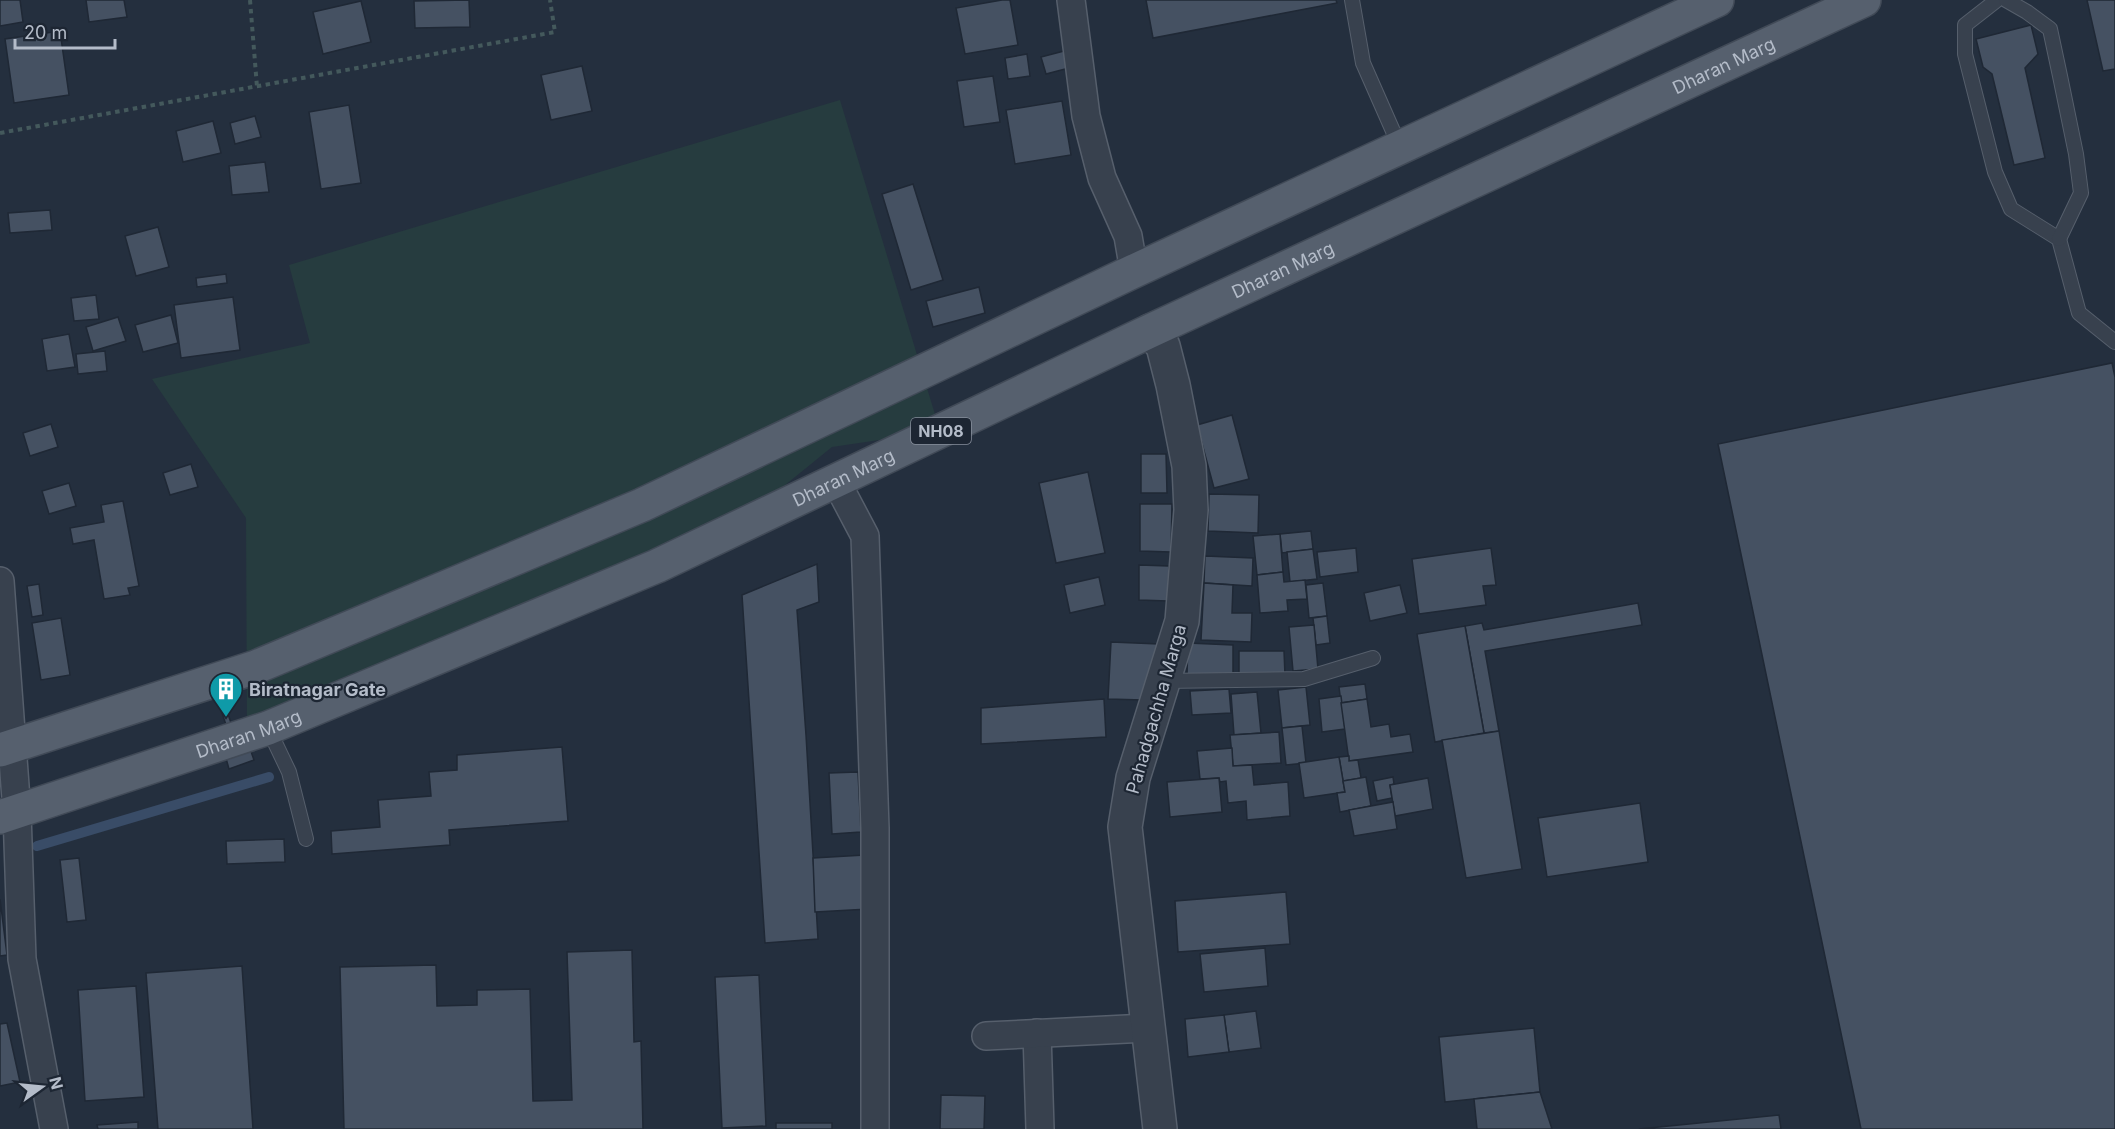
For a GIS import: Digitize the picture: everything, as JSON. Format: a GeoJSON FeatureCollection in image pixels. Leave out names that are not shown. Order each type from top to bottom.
{"type":"FeatureCollection","features":[{"type":"Feature","properties":{"kind":"main road"},"geometry":{"type":"LineString","coordinates":[[6,749],[256,667],[642,505],[1134,271],[1718,0]]}},
{"type":"Feature","properties":{"kind":"main road","name":"Dharan Marg"},"geometry":{"type":"LineString","coordinates":[[8,815],[268,728],[657,566],[1150,331],[1863,0]]}},
{"type":"Feature","properties":{"kind":"street"},"geometry":{"type":"LineString","coordinates":[[1071,0],[1086,116],[1102,178],[1128,236],[1134,271]]}},
{"type":"Feature","properties":{"kind":"street","name":"Pahadgachha Marga"},"geometry":{"type":"LineString","coordinates":[[1150,331],[1163,346],[1173,385],[1189,466],[1191,510],[1182,621],[1133,778],[1125,826],[1160,1129]]}},
{"type":"Feature","properties":{"kind":"street"},"geometry":{"type":"LineString","coordinates":[[836,481],[865,536],[875,828],[875,1129]]}},
{"type":"Feature","properties":{"kind":"street"},"geometry":{"type":"LineString","coordinates":[[0,580],[8,815],[21,958],[54,1129]]}},
{"type":"Feature","properties":{"kind":"street"},"geometry":{"type":"LineString","coordinates":[[986,1036],[1147,1028]]}},
{"type":"Feature","properties":{"kind":"street"},"geometry":{"type":"LineString","coordinates":[[1037,1033],[1040,1129]]}},
{"type":"Feature","properties":{"kind":"lane"},"geometry":{"type":"LineString","coordinates":[[1352,0],[1363,63],[1400,147]]}},
{"type":"Feature","properties":{"kind":"lane"},"geometry":{"type":"LineString","coordinates":[[1997,0],[1965,25],[1965,54],[1992,162],[2011,209],[2059,239]]}},
{"type":"Feature","properties":{"kind":"lane"},"geometry":{"type":"LineString","coordinates":[[2006,0],[2027,12],[2050,30],[2076,154],[2081,193],[2059,239],[2079,313],[2115,342]]}},
{"type":"Feature","properties":{"kind":"lane"},"geometry":{"type":"LineString","coordinates":[[1163,681],[1304,679],[1373,658]]}},
{"type":"Feature","properties":{"kind":"lane"},"geometry":{"type":"LineString","coordinates":[[268,728],[289,772],[306,838]]}},
{"type":"Feature","properties":{"kind":"path"},"geometry":{"type":"LineString","coordinates":[[250,0],[257,87]]}},
{"type":"Feature","properties":{"kind":"path"},"geometry":{"type":"LineString","coordinates":[[0,133],[555,32],[550,0]]}},
{"type":"Feature","properties":{"kind":"green space"},"geometry":{"type":"Polygon","coordinates":[[[840,100],[940,431],[832,447],[726,533],[247,735],[246,518],[152,379],[310,343],[289,265],[840,100]]]}},
{"type":"Feature","properties":{"kind":"building"},"geometry":{"type":"Polygon","coordinates":[[[0,0],[20,0],[23,22],[0,26],[0,0]]]}},
{"type":"Feature","properties":{"kind":"building"},"geometry":{"type":"Polygon","coordinates":[[[86,0],[124,0],[127,17],[89,22],[86,0]]]}},
{"type":"Feature","properties":{"kind":"building"},"geometry":{"type":"Polygon","coordinates":[[[469,0],[470,27],[415,28],[414,1],[469,0]]]}},
{"type":"Feature","properties":{"kind":"building"},"geometry":{"type":"Polygon","coordinates":[[[1010,0],[1018,45],[965,54],[956,8],[1010,0]]]}},
{"type":"Feature","properties":{"kind":"building"},"geometry":{"type":"Polygon","coordinates":[[[1146,0],[1336,0],[1337,3],[1153,38],[1146,0]]]}},
{"type":"Feature","properties":{"kind":"building"},"geometry":{"type":"Polygon","coordinates":[[[2087,0],[2115,0],[2115,69],[2103,71],[2087,0]]]}},
{"type":"Feature","properties":{"kind":"building"},"geometry":{"type":"Polygon","coordinates":[[[361,1],[371,42],[323,54],[313,12],[361,1]]]}},
{"type":"Feature","properties":{"kind":"building"},"geometry":{"type":"Polygon","coordinates":[[[2031,25],[2038,54],[2025,68],[2045,158],[2014,165],[1992,74],[1983,67],[1976,39],[2031,25]]]}},
{"type":"Feature","properties":{"kind":"building"},"geometry":{"type":"Polygon","coordinates":[[[60,31],[69,95],[14,103],[5,39],[60,31]]]}},
{"type":"Feature","properties":{"kind":"building"},"geometry":{"type":"Polygon","coordinates":[[[1064,51],[1069,68],[1046,74],[1041,57],[1064,51]]]}},
{"type":"Feature","properties":{"kind":"building"},"geometry":{"type":"Polygon","coordinates":[[[1027,54],[1030,76],[1008,79],[1005,58],[1027,54]]]}},
{"type":"Feature","properties":{"kind":"building"},"geometry":{"type":"Polygon","coordinates":[[[582,66],[592,111],[551,120],[541,75],[582,66]]]}},
{"type":"Feature","properties":{"kind":"building"},"geometry":{"type":"Polygon","coordinates":[[[993,76],[1000,122],[964,127],[957,81],[993,76]]]}},
{"type":"Feature","properties":{"kind":"building"},"geometry":{"type":"Polygon","coordinates":[[[1062,101],[1071,155],[1015,164],[1006,110],[1062,101]]]}},
{"type":"Feature","properties":{"kind":"building"},"geometry":{"type":"Polygon","coordinates":[[[349,105],[361,183],[321,189],[309,112],[349,105]]]}},
{"type":"Feature","properties":{"kind":"building"},"geometry":{"type":"Polygon","coordinates":[[[255,116],[261,137],[235,144],[230,123],[255,116]]]}},
{"type":"Feature","properties":{"kind":"building"},"geometry":{"type":"Polygon","coordinates":[[[213,121],[221,153],[183,162],[176,131],[213,121]]]}},
{"type":"Feature","properties":{"kind":"building"},"geometry":{"type":"Polygon","coordinates":[[[265,162],[269,192],[232,195],[229,166],[265,162]]]}},
{"type":"Feature","properties":{"kind":"building"},"geometry":{"type":"Polygon","coordinates":[[[913,184],[943,280],[911,290],[882,194],[913,184]]]}},
{"type":"Feature","properties":{"kind":"building"},"geometry":{"type":"Polygon","coordinates":[[[50,210],[52,230],[10,233],[8,213],[50,210]]]}},
{"type":"Feature","properties":{"kind":"building"},"geometry":{"type":"Polygon","coordinates":[[[158,227],[169,267],[136,276],[125,236],[158,227]]]}},
{"type":"Feature","properties":{"kind":"building"},"geometry":{"type":"Polygon","coordinates":[[[226,274],[227,283],[197,287],[196,278],[226,274]]]}},
{"type":"Feature","properties":{"kind":"building"},"geometry":{"type":"Polygon","coordinates":[[[979,287],[985,313],[933,327],[926,301],[979,287]]]}},
{"type":"Feature","properties":{"kind":"building"},"geometry":{"type":"Polygon","coordinates":[[[96,295],[99,319],[74,321],[71,298],[96,295]]]}},
{"type":"Feature","properties":{"kind":"building"},"geometry":{"type":"Polygon","coordinates":[[[233,297],[240,350],[181,358],[174,305],[233,297]]]}},
{"type":"Feature","properties":{"kind":"building"},"geometry":{"type":"Polygon","coordinates":[[[171,315],[178,343],[143,352],[135,325],[171,315]]]}},
{"type":"Feature","properties":{"kind":"building"},"geometry":{"type":"Polygon","coordinates":[[[118,317],[126,341],[93,351],[86,327],[118,317]]]}},
{"type":"Feature","properties":{"kind":"building"},"geometry":{"type":"Polygon","coordinates":[[[69,334],[75,367],[47,371],[42,339],[69,334]]]}},
{"type":"Feature","properties":{"kind":"building"},"geometry":{"type":"Polygon","coordinates":[[[105,351],[107,371],[78,374],[76,354],[105,351]]]}},
{"type":"Feature","properties":{"kind":"building"},"geometry":{"type":"Polygon","coordinates":[[[2112,363],[2115,377],[2115,1129],[1861,1129],[1718,444],[2112,363]]]}},
{"type":"Feature","properties":{"kind":"building"},"geometry":{"type":"Polygon","coordinates":[[[1232,415],[1249,479],[1214,488],[1197,425],[1232,415]]]}},
{"type":"Feature","properties":{"kind":"building"},"geometry":{"type":"Polygon","coordinates":[[[51,424],[58,447],[30,456],[23,433],[51,424]]]}},
{"type":"Feature","properties":{"kind":"building"},"geometry":{"type":"Polygon","coordinates":[[[1141,454],[1166,454],[1167,493],[1141,493],[1141,454]]]}},
{"type":"Feature","properties":{"kind":"building"},"geometry":{"type":"Polygon","coordinates":[[[191,464],[198,487],[170,495],[163,473],[191,464]]]}},
{"type":"Feature","properties":{"kind":"building"},"geometry":{"type":"Polygon","coordinates":[[[1088,472],[1105,553],[1056,563],[1039,483],[1088,472]]]}},
{"type":"Feature","properties":{"kind":"building"},"geometry":{"type":"Polygon","coordinates":[[[69,483],[76,506],[49,514],[42,491],[69,483]]]}},
{"type":"Feature","properties":{"kind":"building"},"geometry":{"type":"Polygon","coordinates":[[[1209,494],[1259,495],[1258,533],[1208,531],[1209,494]]]}},
{"type":"Feature","properties":{"kind":"building"},"geometry":{"type":"Polygon","coordinates":[[[123,501],[139,586],[128,588],[130,595],[104,599],[94,540],[73,544],[70,528],[104,522],[101,505],[123,501]]]}},
{"type":"Feature","properties":{"kind":"building"},"geometry":{"type":"Polygon","coordinates":[[[1140,504],[1172,504],[1171,552],[1140,551],[1140,504]]]}},
{"type":"Feature","properties":{"kind":"building"},"geometry":{"type":"Polygon","coordinates":[[[1311,531],[1313,549],[1282,553],[1280,534],[1311,531]]]}},
{"type":"Feature","properties":{"kind":"building"},"geometry":{"type":"Polygon","coordinates":[[[1280,534],[1283,572],[1257,575],[1253,536],[1280,534]]]}},
{"type":"Feature","properties":{"kind":"building"},"geometry":{"type":"Polygon","coordinates":[[[1356,548],[1358,572],[1320,577],[1317,552],[1356,548]]]}},
{"type":"Feature","properties":{"kind":"building"},"geometry":{"type":"Polygon","coordinates":[[[1491,548],[1496,585],[1483,586],[1486,605],[1419,614],[1412,559],[1491,548]]]}},
{"type":"Feature","properties":{"kind":"building"},"geometry":{"type":"Polygon","coordinates":[[[1313,549],[1317,579],[1290,582],[1287,552],[1313,549]]]}},
{"type":"Feature","properties":{"kind":"building"},"geometry":{"type":"Polygon","coordinates":[[[1205,556],[1253,558],[1252,586],[1204,583],[1205,556]]]}},
{"type":"Feature","properties":{"kind":"building"},"geometry":{"type":"Polygon","coordinates":[[[817,564],[819,602],[797,610],[818,939],[765,943],[742,595],[817,564]]]}},
{"type":"Feature","properties":{"kind":"building"},"geometry":{"type":"Polygon","coordinates":[[[1139,565],[1169,566],[1168,601],[1139,600],[1139,565]]]}},
{"type":"Feature","properties":{"kind":"building"},"geometry":{"type":"Polygon","coordinates":[[[1283,572],[1284,582],[1305,580],[1307,599],[1287,600],[1288,611],[1260,613],[1257,575],[1283,572]]]}},
{"type":"Feature","properties":{"kind":"building"},"geometry":{"type":"Polygon","coordinates":[[[1099,577],[1105,605],[1070,613],[1064,585],[1099,577]]]}},
{"type":"Feature","properties":{"kind":"building"},"geometry":{"type":"Polygon","coordinates":[[[1204,583],[1233,585],[1232,613],[1252,613],[1251,642],[1201,640],[1204,583]]]}},
{"type":"Feature","properties":{"kind":"building"},"geometry":{"type":"Polygon","coordinates":[[[1323,583],[1327,616],[1309,618],[1306,585],[1323,583]]]}},
{"type":"Feature","properties":{"kind":"building"},"geometry":{"type":"Polygon","coordinates":[[[39,584],[43,615],[32,617],[27,586],[39,584]]]}},
{"type":"Feature","properties":{"kind":"building"},"geometry":{"type":"Polygon","coordinates":[[[1400,585],[1407,613],[1370,621],[1364,593],[1400,585]]]}},
{"type":"Feature","properties":{"kind":"building"},"geometry":{"type":"Polygon","coordinates":[[[1638,603],[1642,625],[1485,651],[1499,731],[1484,733],[1465,626],[1482,623],[1484,630],[1638,603]]]}},
{"type":"Feature","properties":{"kind":"building"},"geometry":{"type":"Polygon","coordinates":[[[1327,616],[1330,643],[1316,645],[1313,618],[1327,616]]]}},
{"type":"Feature","properties":{"kind":"building"},"geometry":{"type":"Polygon","coordinates":[[[61,618],[70,675],[41,680],[32,623],[61,618]]]}},
{"type":"Feature","properties":{"kind":"building"},"geometry":{"type":"Polygon","coordinates":[[[1314,625],[1318,669],[1293,671],[1289,627],[1314,625]]]}},
{"type":"Feature","properties":{"kind":"building"},"geometry":{"type":"Polygon","coordinates":[[[1465,626],[1484,733],[1435,742],[1417,634],[1465,626]]]}},
{"type":"Feature","properties":{"kind":"building"},"geometry":{"type":"Polygon","coordinates":[[[1111,642],[1159,644],[1143,700],[1108,699],[1111,642]]]}},
{"type":"Feature","properties":{"kind":"building"},"geometry":{"type":"Polygon","coordinates":[[[1188,643],[1233,645],[1233,675],[1187,674],[1188,643]]]}},
{"type":"Feature","properties":{"kind":"building"},"geometry":{"type":"Polygon","coordinates":[[[1239,651],[1284,651],[1285,675],[1239,675],[1239,651]]]}},
{"type":"Feature","properties":{"kind":"building"},"geometry":{"type":"Polygon","coordinates":[[[1365,684],[1367,699],[1341,703],[1339,687],[1365,684]]]}},
{"type":"Feature","properties":{"kind":"building"},"geometry":{"type":"Polygon","coordinates":[[[1306,687],[1310,725],[1282,728],[1278,690],[1306,687]]]}},
{"type":"Feature","properties":{"kind":"building","name":"Biratnagar Gate"},"geometry":{"type":"Polygon","coordinates":[[[219,688],[239,746],[248,743],[254,760],[229,769],[224,751],[234,748],[214,690],[219,688]]]}},
{"type":"Feature","properties":{"kind":"building"},"geometry":{"type":"Polygon","coordinates":[[[1229,689],[1231,713],[1192,715],[1190,691],[1229,689]]]}},
{"type":"Feature","properties":{"kind":"building"},"geometry":{"type":"Polygon","coordinates":[[[1257,692],[1261,733],[1234,735],[1231,694],[1257,692]]]}},
{"type":"Feature","properties":{"kind":"building"},"geometry":{"type":"Polygon","coordinates":[[[1341,696],[1345,729],[1322,732],[1319,699],[1341,696]]]}},
{"type":"Feature","properties":{"kind":"building"},"geometry":{"type":"Polygon","coordinates":[[[1104,699],[1106,737],[981,744],[981,708],[1104,699]]]}},
{"type":"Feature","properties":{"kind":"building"},"geometry":{"type":"Polygon","coordinates":[[[1367,699],[1371,727],[1389,724],[1391,737],[1410,734],[1413,752],[1349,761],[1341,703],[1367,699]]]}},
{"type":"Feature","properties":{"kind":"building"},"geometry":{"type":"Polygon","coordinates":[[[1302,726],[1306,763],[1286,765],[1282,728],[1302,726]]]}},
{"type":"Feature","properties":{"kind":"building"},"geometry":{"type":"Polygon","coordinates":[[[1499,731],[1522,869],[1466,878],[1442,740],[1499,731]]]}},
{"type":"Feature","properties":{"kind":"building"},"geometry":{"type":"Polygon","coordinates":[[[1279,732],[1281,763],[1233,766],[1230,735],[1279,732]]]}},
{"type":"Feature","properties":{"kind":"building"},"geometry":{"type":"Polygon","coordinates":[[[562,747],[568,821],[449,830],[450,845],[332,854],[331,831],[380,827],[378,800],[431,796],[429,772],[457,770],[457,755],[562,747]]]}},
{"type":"Feature","properties":{"kind":"building"},"geometry":{"type":"Polygon","coordinates":[[[1232,748],[1233,766],[1252,765],[1254,785],[1288,782],[1290,816],[1247,820],[1246,801],[1228,803],[1226,781],[1220,782],[1219,778],[1200,779],[1197,751],[1232,748]]]}},
{"type":"Feature","properties":{"kind":"building"},"geometry":{"type":"Polygon","coordinates":[[[1349,756],[1349,761],[1358,760],[1361,778],[1343,781],[1339,757],[1349,756]]]}},
{"type":"Feature","properties":{"kind":"building"},"geometry":{"type":"Polygon","coordinates":[[[1339,757],[1345,792],[1304,798],[1299,763],[1339,757]]]}},
{"type":"Feature","properties":{"kind":"building"},"geometry":{"type":"Polygon","coordinates":[[[858,772],[861,832],[832,834],[829,773],[858,772]]]}},
{"type":"Feature","properties":{"kind":"building"},"geometry":{"type":"Polygon","coordinates":[[[1366,777],[1371,806],[1340,812],[1337,793],[1345,792],[1343,781],[1366,777]]]}},
{"type":"Feature","properties":{"kind":"building"},"geometry":{"type":"Polygon","coordinates":[[[1393,777],[1394,784],[1390,785],[1392,798],[1377,801],[1373,781],[1393,777]]]}},
{"type":"Feature","properties":{"kind":"building"},"geometry":{"type":"Polygon","coordinates":[[[1219,778],[1222,812],[1170,817],[1167,782],[1219,778]]]}},
{"type":"Feature","properties":{"kind":"building"},"geometry":{"type":"Polygon","coordinates":[[[1428,778],[1433,809],[1395,816],[1390,785],[1428,778]]]}},
{"type":"Feature","properties":{"kind":"building"},"geometry":{"type":"Polygon","coordinates":[[[1393,802],[1397,829],[1354,836],[1349,810],[1393,802]]]}},
{"type":"Feature","properties":{"kind":"building"},"geometry":{"type":"Polygon","coordinates":[[[1640,803],[1648,862],[1547,877],[1538,818],[1640,803]]]}},
{"type":"Feature","properties":{"kind":"building"},"geometry":{"type":"Polygon","coordinates":[[[284,839],[285,862],[227,864],[226,841],[284,839]]]}},
{"type":"Feature","properties":{"kind":"building"},"geometry":{"type":"Polygon","coordinates":[[[865,855],[869,909],[815,912],[813,858],[865,855]]]}},
{"type":"Feature","properties":{"kind":"building"},"geometry":{"type":"Polygon","coordinates":[[[79,858],[86,920],[67,922],[60,860],[79,858]]]}},
{"type":"Feature","properties":{"kind":"building"},"geometry":{"type":"Polygon","coordinates":[[[1286,892],[1290,944],[1178,952],[1175,901],[1286,892]]]}},
{"type":"Feature","properties":{"kind":"building"},"geometry":{"type":"Polygon","coordinates":[[[0,899],[7,955],[0,956],[0,899]]]}},
{"type":"Feature","properties":{"kind":"building"},"geometry":{"type":"Polygon","coordinates":[[[1265,948],[1268,986],[1204,992],[1200,954],[1265,948]]]}},
{"type":"Feature","properties":{"kind":"building"},"geometry":{"type":"Polygon","coordinates":[[[632,950],[634,1042],[641,1041],[643,1129],[344,1129],[340,967],[436,965],[437,1006],[477,1005],[477,990],[530,989],[533,1101],[572,1100],[567,952],[632,950]]]}},
{"type":"Feature","properties":{"kind":"building"},"geometry":{"type":"Polygon","coordinates":[[[242,966],[253,1129],[158,1129],[146,973],[242,966]]]}},
{"type":"Feature","properties":{"kind":"building"},"geometry":{"type":"Polygon","coordinates":[[[759,975],[766,1126],[722,1128],[715,977],[759,975]]]}},
{"type":"Feature","properties":{"kind":"building"},"geometry":{"type":"Polygon","coordinates":[[[136,986],[144,1097],[85,1101],[78,990],[136,986]]]}},
{"type":"Feature","properties":{"kind":"building"},"geometry":{"type":"Polygon","coordinates":[[[1256,1011],[1261,1048],[1229,1052],[1224,1015],[1256,1011]]]}},
{"type":"Feature","properties":{"kind":"building"},"geometry":{"type":"Polygon","coordinates":[[[1224,1015],[1229,1052],[1188,1057],[1185,1019],[1224,1015]]]}},
{"type":"Feature","properties":{"kind":"building"},"geometry":{"type":"Polygon","coordinates":[[[7,1023],[20,1082],[0,1086],[0,1024],[7,1023]]]}},
{"type":"Feature","properties":{"kind":"building"},"geometry":{"type":"Polygon","coordinates":[[[1534,1028],[1540,1092],[1445,1102],[1439,1037],[1534,1028]]]}},
{"type":"Feature","properties":{"kind":"building"},"geometry":{"type":"Polygon","coordinates":[[[1540,1092],[1552,1129],[1477,1129],[1474,1099],[1540,1092]]]}},
{"type":"Feature","properties":{"kind":"building"},"geometry":{"type":"Polygon","coordinates":[[[941,1095],[985,1096],[984,1129],[940,1129],[941,1095]]]}},
{"type":"Feature","properties":{"kind":"building"},"geometry":{"type":"Polygon","coordinates":[[[1779,1115],[1781,1129],[1639,1129],[1779,1115]]]}},
{"type":"Feature","properties":{"kind":"building"},"geometry":{"type":"Polygon","coordinates":[[[138,1122],[138,1129],[98,1129],[97,1125],[138,1122]]]}},
{"type":"Feature","properties":{"kind":"building"},"geometry":{"type":"Polygon","coordinates":[[[776,1123],[832,1123],[832,1129],[776,1129],[776,1123]]]}},
{"type":"Feature","properties":{"kind":"waterway"},"geometry":{"type":"LineString","coordinates":[[37,846],[269,777]]}},
{"type":"Feature","properties":{"kind":"place","name":"Biratnagar Gate"},"geometry":{"type":"Point","coordinates":[226,718]}}]}
